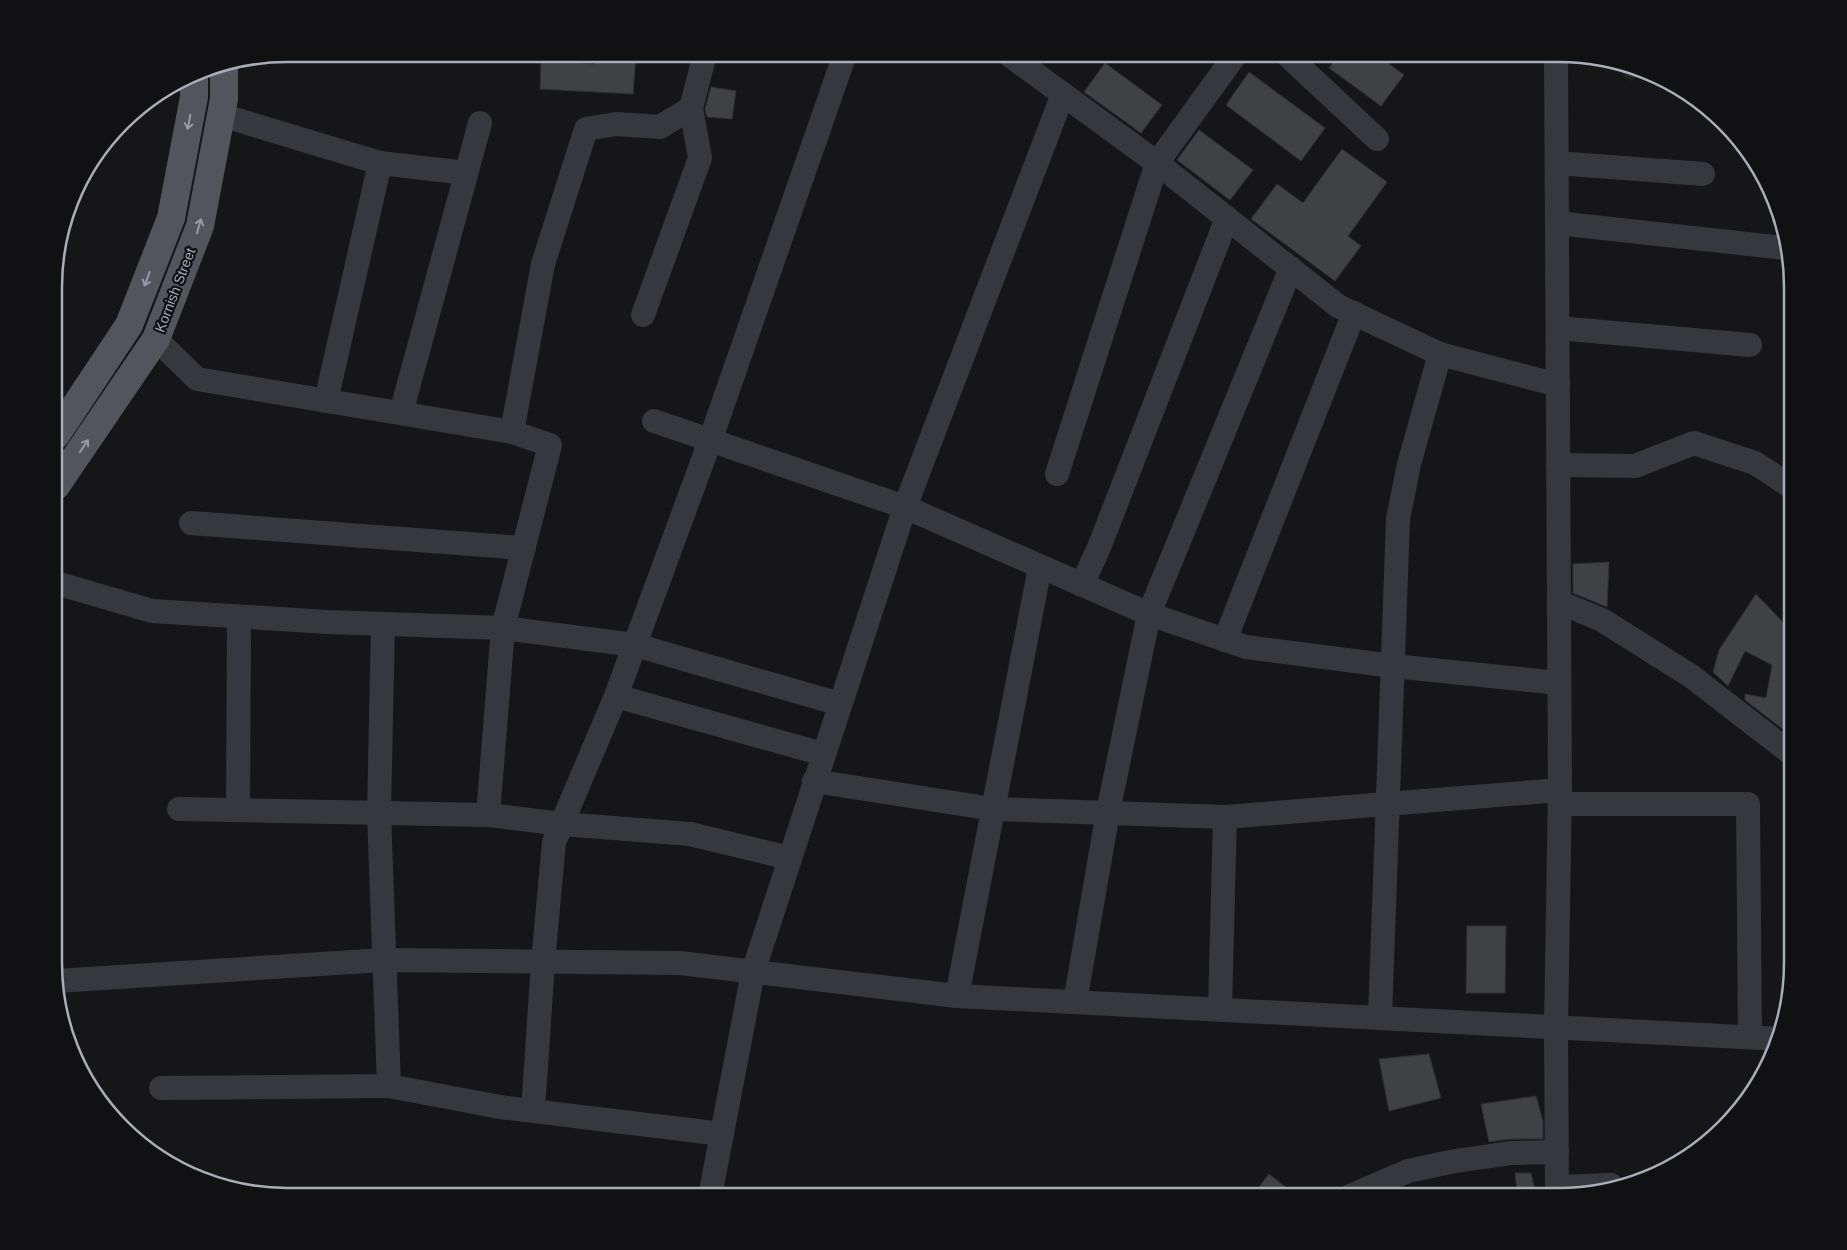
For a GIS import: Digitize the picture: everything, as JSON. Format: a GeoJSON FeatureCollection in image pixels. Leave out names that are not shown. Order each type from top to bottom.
{"type":"FeatureCollection","features":[{"type":"Feature","properties":{"kind":"main road","name":"Kornish Street"},"geometry":{"type":"LineString","coordinates":[[62,477],[156,339],[200,226],[224,99],[224,71]]}},
{"type":"Feature","properties":{"kind":"main road"},"geometry":{"type":"LineString","coordinates":[[62,426],[129,325],[168,226],[194,96],[194,83]]}},
{"type":"Feature","properties":{"kind":"street"},"geometry":{"type":"LineString","coordinates":[[643,315],[700,158],[691,108],[704,62]]}},
{"type":"Feature","properties":{"kind":"street"},"geometry":{"type":"LineString","coordinates":[[534,1096],[543,962],[554,842],[616,696],[635,645],[710,441],[841,62]]}},
{"type":"Feature","properties":{"kind":"street"},"geometry":{"type":"LineString","coordinates":[[1019,62],[1157,163],[1338,306],[1440,354],[1558,385]]}},
{"type":"Feature","properties":{"kind":"street"},"geometry":{"type":"LineString","coordinates":[[1057,474],[1157,163],[1230,62]]}},
{"type":"Feature","properties":{"kind":"street"},"geometry":{"type":"LineString","coordinates":[[1295,62],[1377,139]]}},
{"type":"Feature","properties":{"kind":"street"},"geometry":{"type":"LineString","coordinates":[[1556,62],[1560,797],[1556,1027],[1557,1188]]}},
{"type":"Feature","properties":{"kind":"street"},"geometry":{"type":"LineString","coordinates":[[712,1188],[752,972],[905,507],[1063,94]]}},
{"type":"Feature","properties":{"kind":"street"},"geometry":{"type":"LineString","coordinates":[[512,432],[543,264],[586,129],[616,124],[660,127],[691,108]]}},
{"type":"Feature","properties":{"kind":"street"},"geometry":{"type":"LineString","coordinates":[[221,115],[380,163],[466,174]]}},
{"type":"Feature","properties":{"kind":"street"},"geometry":{"type":"LineString","coordinates":[[401,413],[480,123]]}},
{"type":"Feature","properties":{"kind":"street"},"geometry":{"type":"LineString","coordinates":[[326,401],[380,163]]}},
{"type":"Feature","properties":{"kind":"street"},"geometry":{"type":"LineString","coordinates":[[1557,163],[1703,174]]}},
{"type":"Feature","properties":{"kind":"street"},"geometry":{"type":"LineString","coordinates":[[1082,585],[1100,545],[1227,218]]}},
{"type":"Feature","properties":{"kind":"street"},"geometry":{"type":"LineString","coordinates":[[1557,223],[1781,248]]}},
{"type":"Feature","properties":{"kind":"street"},"geometry":{"type":"LineString","coordinates":[[1075,1002],[1108,812],[1149,614],[1291,268]]}},
{"type":"Feature","properties":{"kind":"street"},"geometry":{"type":"LineString","coordinates":[[1225,640],[1354,313]]}},
{"type":"Feature","properties":{"kind":"street"},"geometry":{"type":"LineString","coordinates":[[1558,328],[1750,345]]}},
{"type":"Feature","properties":{"kind":"street"},"geometry":{"type":"LineString","coordinates":[[156,339],[197,379],[512,432],[550,445],[503,628],[488,815]]}},
{"type":"Feature","properties":{"kind":"street"},"geometry":{"type":"LineString","coordinates":[[1380,1017],[1398,519],[1409,464],[1440,354]]}},
{"type":"Feature","properties":{"kind":"street"},"geometry":{"type":"LineString","coordinates":[[654,421],[905,507],[1149,614],[1246,647],[1393,666],[1559,683]]}},
{"type":"Feature","properties":{"kind":"street"},"geometry":{"type":"LineString","coordinates":[[1558,465],[1635,466],[1694,442],[1755,463],[1784,482]]}},
{"type":"Feature","properties":{"kind":"street"},"geometry":{"type":"LineString","coordinates":[[191,523],[524,548]]}},
{"type":"Feature","properties":{"kind":"street"},"geometry":{"type":"LineString","coordinates":[[957,996],[1040,567]]}},
{"type":"Feature","properties":{"kind":"street"},"geometry":{"type":"LineString","coordinates":[[62,585],[152,611],[383,624],[503,628],[635,645],[840,704]]}},
{"type":"Feature","properties":{"kind":"street"},"geometry":{"type":"LineString","coordinates":[[1559,602],[1602,620],[1691,676],[1784,748]]}},
{"type":"Feature","properties":{"kind":"street"},"geometry":{"type":"LineString","coordinates":[[238,810],[240,617]]}},
{"type":"Feature","properties":{"kind":"street"},"geometry":{"type":"LineString","coordinates":[[383,624],[379,813],[389,1086]]}},
{"type":"Feature","properties":{"kind":"street"},"geometry":{"type":"LineString","coordinates":[[616,696],[823,754]]}},
{"type":"Feature","properties":{"kind":"street"},"geometry":{"type":"LineString","coordinates":[[814,781],[993,809],[1224,817],[1388,804],[1560,797],[1748,804],[1750,1037]]}},
{"type":"Feature","properties":{"kind":"street"},"geometry":{"type":"LineString","coordinates":[[179,809],[488,815],[562,824],[690,834],[789,858]]}},
{"type":"Feature","properties":{"kind":"street"},"geometry":{"type":"LineString","coordinates":[[1220,1009],[1224,817]]}},
{"type":"Feature","properties":{"kind":"street"},"geometry":{"type":"LineString","coordinates":[[63,981],[384,960],[680,964],[957,996],[1772,1038]]}},
{"type":"Feature","properties":{"kind":"street"},"geometry":{"type":"LineString","coordinates":[[161,1088],[389,1086],[500,1107],[722,1134]]}},
{"type":"Feature","properties":{"kind":"street"},"geometry":{"type":"LineString","coordinates":[[1369,1188],[1408,1171],[1455,1161],[1510,1153],[1557,1152]]}},
{"type":"Feature","properties":{"kind":"shaded area"},"geometry":{"type":"Polygon","coordinates":[[[1617,70],[1637,76],[1631,81],[1617,70]]]}},
{"type":"Feature","properties":{"kind":"building"},"geometry":{"type":"Polygon","coordinates":[[[541,62],[594,64],[594,62],[635,62],[633,94],[540,89],[541,62]]]}},
{"type":"Feature","properties":{"kind":"building"},"geometry":{"type":"Polygon","coordinates":[[[1334,62],[1387,62],[1404,75],[1381,106],[1329,68],[1334,62]]]}},
{"type":"Feature","properties":{"kind":"building"},"geometry":{"type":"Polygon","coordinates":[[[1105,63],[1162,105],[1141,133],[1084,92],[1105,63]]]}},
{"type":"Feature","properties":{"kind":"building"},"geometry":{"type":"Polygon","coordinates":[[[1249,72],[1325,128],[1301,161],[1226,105],[1249,72]]]}},
{"type":"Feature","properties":{"kind":"building"},"geometry":{"type":"Polygon","coordinates":[[[711,87],[736,91],[732,119],[707,117],[705,109],[711,87]]]}},
{"type":"Feature","properties":{"kind":"building"},"geometry":{"type":"Polygon","coordinates":[[[1199,130],[1253,170],[1230,200],[1177,160],[1199,130]]]}},
{"type":"Feature","properties":{"kind":"building"},"geometry":{"type":"Polygon","coordinates":[[[1342,149],[1387,182],[1348,236],[1361,246],[1335,281],[1251,219],[1277,184],[1303,203],[1342,149]]]}},
{"type":"Feature","properties":{"kind":"building"},"geometry":{"type":"Polygon","coordinates":[[[1609,562],[1607,607],[1573,593],[1573,564],[1609,562]]]}},
{"type":"Feature","properties":{"kind":"building"},"geometry":{"type":"Polygon","coordinates":[[[1756,594],[1784,624],[1784,730],[1745,700],[1745,694],[1766,698],[1772,665],[1745,651],[1728,686],[1713,672],[1719,650],[1756,594]]]}},
{"type":"Feature","properties":{"kind":"building"},"geometry":{"type":"Polygon","coordinates":[[[1467,926],[1506,926],[1505,993],[1466,993],[1467,926]]]}},
{"type":"Feature","properties":{"kind":"building"},"geometry":{"type":"Polygon","coordinates":[[[1429,1054],[1441,1098],[1389,1111],[1379,1059],[1429,1054]]]}},
{"type":"Feature","properties":{"kind":"building"},"geometry":{"type":"Polygon","coordinates":[[[1536,1096],[1543,1121],[1543,1139],[1510,1139],[1489,1142],[1481,1104],[1536,1096]]]}},
{"type":"Feature","properties":{"kind":"building"},"geometry":{"type":"Polygon","coordinates":[[[1515,1173],[1531,1173],[1534,1188],[1517,1188],[1515,1173]]]}},
{"type":"Feature","properties":{"kind":"building"},"geometry":{"type":"Polygon","coordinates":[[[1269,1174],[1287,1188],[1258,1188],[1269,1174]]]}}]}
